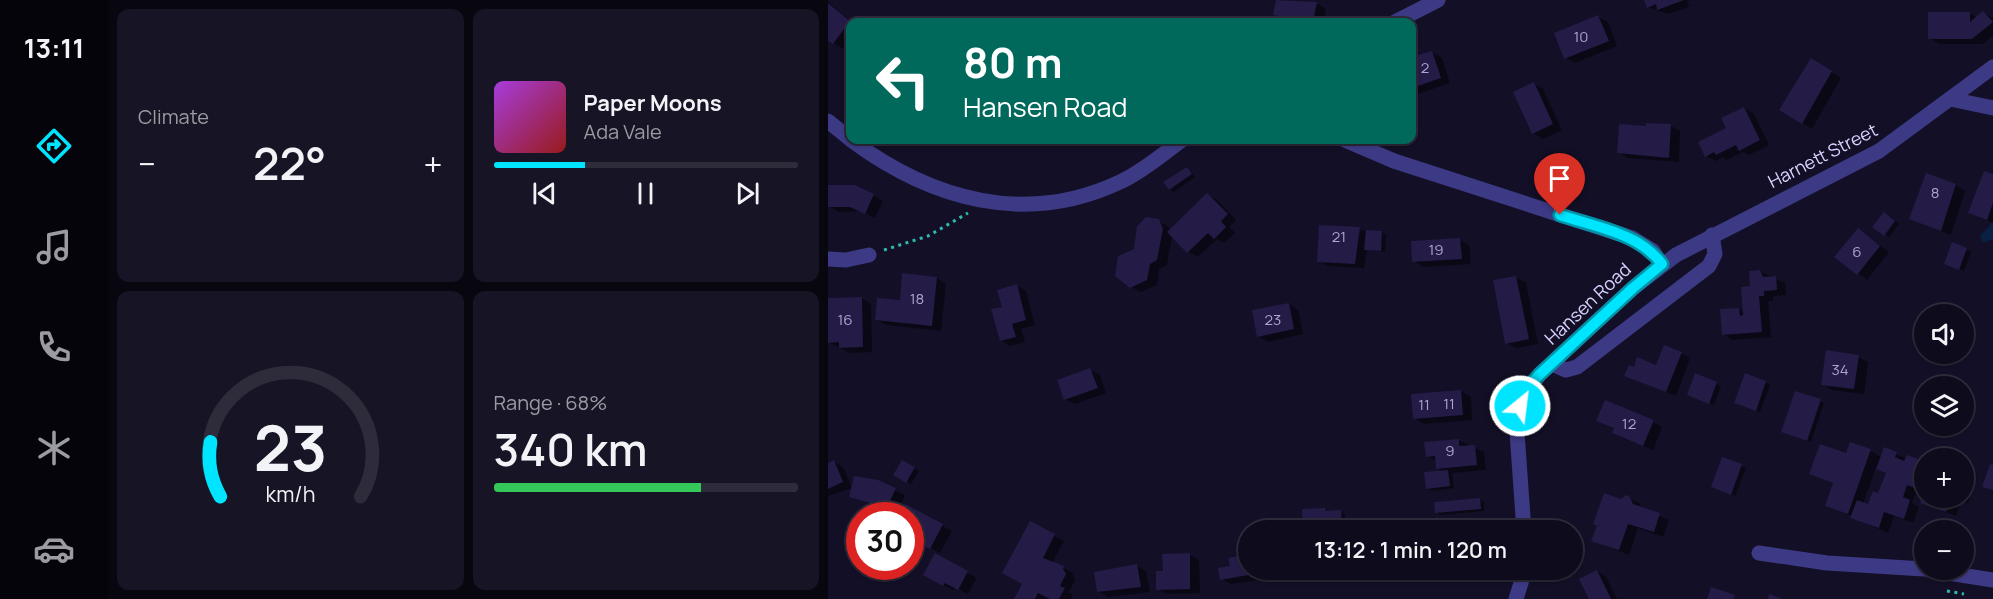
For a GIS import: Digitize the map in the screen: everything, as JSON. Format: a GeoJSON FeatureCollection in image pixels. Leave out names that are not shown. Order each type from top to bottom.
{"type":"FeatureCollection","features":[{"type":"Feature","properties":{"kind":"street"},"geometry":{"type":"LineString","coordinates":[[1403,18],[1438,0]]}},
{"type":"Feature","properties":{"kind":"street","name":"Harnett Street"},"geometry":{"type":"LineString","coordinates":[[1662,264],[1712,235],[1879,151],[1993,67]]}},
{"type":"Feature","properties":{"kind":"street"},"geometry":{"type":"LineString","coordinates":[[1950,99],[1993,108]]}},
{"type":"Feature","properties":{"kind":"street"},"geometry":{"type":"LineString","coordinates":[[828,121],[846,135]]}},
{"type":"Feature","properties":{"kind":"street"},"geometry":{"type":"LineString","coordinates":[[859,144],[894,167],[926,183],[984,202],[1005,205],[1048,204],[1094,193],[1124,180],[1176,144]]}},
{"type":"Feature","properties":{"kind":"street","name":"Hansen Road"},"geometry":{"type":"LineString","coordinates":[[1355,144],[1394,161],[1632,238],[1653,251],[1662,264],[1633,288],[1529,386],[1516,418],[1523,520]]}},
{"type":"Feature","properties":{"kind":"street"},"geometry":{"type":"LineString","coordinates":[[1552,364],[1566,370],[1577,367],[1708,267],[1715,254],[1712,235]]}},
{"type":"Feature","properties":{"kind":"street"},"geometry":{"type":"LineString","coordinates":[[828,259],[846,260],[869,255]]}},
{"type":"Feature","properties":{"kind":"street"},"geometry":{"type":"LineString","coordinates":[[1758,553],[1836,563],[1914,568]]}},
{"type":"Feature","properties":{"kind":"street"},"geometry":{"type":"LineString","coordinates":[[1974,577],[1993,580]]}},
{"type":"Feature","properties":{"kind":"street"},"geometry":{"type":"LineString","coordinates":[[1516,599],[1522,580]]}},
{"type":"Feature","properties":{"kind":"path"},"geometry":{"type":"LineString","coordinates":[[869,255],[934,234],[984,202]]}},
{"type":"Feature","properties":{"kind":"water"},"geometry":{"type":"Polygon","coordinates":[[[1993,222],[1993,239],[1983,243],[1980,236],[1993,222]]]}},
{"type":"Feature","properties":{"kind":"building"},"geometry":{"type":"Polygon","coordinates":[[[1276,0],[1317,2],[1314,18],[1273,15],[1276,0]]]}},
{"type":"Feature","properties":{"kind":"building"},"geometry":{"type":"Polygon","coordinates":[[[1644,0],[1684,0],[1657,10],[1656,4],[1647,8],[1644,0]]]}},
{"type":"Feature","properties":{"kind":"building"},"geometry":{"type":"Polygon","coordinates":[[[828,3],[846,18],[846,26],[833,44],[828,41],[828,3]]]}},
{"type":"Feature","properties":{"kind":"building"},"geometry":{"type":"Polygon","coordinates":[[[1983,11],[1993,22],[1972,39],[1928,39],[1928,12],[1970,12],[1970,22],[1983,11]]]}},
{"type":"Feature","properties":{"kind":"building"},"geometry":{"type":"Polygon","coordinates":[[[1598,15],[1609,41],[1564,59],[1554,33],[1598,15]]]}},
{"type":"Feature","properties":{"kind":"building"},"geometry":{"type":"Polygon","coordinates":[[[1432,51],[1441,78],[1416,87],[1416,56],[1432,51]]]}},
{"type":"Feature","properties":{"kind":"building"},"geometry":{"type":"Polygon","coordinates":[[[1811,58],[1832,71],[1802,124],[1779,110],[1811,58]]]}},
{"type":"Feature","properties":{"kind":"building"},"geometry":{"type":"Polygon","coordinates":[[[1534,82],[1553,124],[1532,134],[1513,92],[1534,82]]]}},
{"type":"Feature","properties":{"kind":"building"},"geometry":{"type":"Polygon","coordinates":[[[1744,107],[1760,140],[1739,151],[1736,145],[1716,155],[1714,152],[1705,157],[1698,142],[1726,128],[1721,118],[1744,107]]]}},
{"type":"Feature","properties":{"kind":"building"},"geometry":{"type":"Polygon","coordinates":[[[1646,123],[1671,124],[1669,158],[1617,153],[1619,124],[1646,126],[1646,123]]]}},
{"type":"Feature","properties":{"kind":"building"},"geometry":{"type":"Polygon","coordinates":[[[1187,167],[1192,174],[1169,190],[1163,182],[1187,167]]]}},
{"type":"Feature","properties":{"kind":"building"},"geometry":{"type":"Polygon","coordinates":[[[1984,171],[1993,174],[1993,203],[1987,220],[1968,213],[1984,171]]]}},
{"type":"Feature","properties":{"kind":"building"},"geometry":{"type":"Polygon","coordinates":[[[1926,173],[1956,184],[1941,231],[1909,219],[1926,173]]]}},
{"type":"Feature","properties":{"kind":"building"},"geometry":{"type":"Polygon","coordinates":[[[828,185],[855,185],[874,194],[865,214],[850,207],[828,207],[828,185]]]}},
{"type":"Feature","properties":{"kind":"building"},"geometry":{"type":"Polygon","coordinates":[[[1207,193],[1228,214],[1221,221],[1226,227],[1214,239],[1208,233],[1187,253],[1167,232],[1207,193]]]}},
{"type":"Feature","properties":{"kind":"building"},"geometry":{"type":"Polygon","coordinates":[[[1884,212],[1895,221],[1884,236],[1872,227],[1884,212]]]}},
{"type":"Feature","properties":{"kind":"building"},"geometry":{"type":"Polygon","coordinates":[[[1146,217],[1159,219],[1163,229],[1157,260],[1150,264],[1147,280],[1130,288],[1115,276],[1118,256],[1134,249],[1137,226],[1146,217]]]}},
{"type":"Feature","properties":{"kind":"building"},"geometry":{"type":"Polygon","coordinates":[[[1319,225],[1360,227],[1355,264],[1317,262],[1319,225]]]}},
{"type":"Feature","properties":{"kind":"building"},"geometry":{"type":"Polygon","coordinates":[[[1858,228],[1880,246],[1857,275],[1834,257],[1858,228]]]}},
{"type":"Feature","properties":{"kind":"building"},"geometry":{"type":"Polygon","coordinates":[[[1366,230],[1382,231],[1381,251],[1364,250],[1366,230]]]}},
{"type":"Feature","properties":{"kind":"building"},"geometry":{"type":"Polygon","coordinates":[[[1460,238],[1462,259],[1412,262],[1411,241],[1460,238]]]}},
{"type":"Feature","properties":{"kind":"building"},"geometry":{"type":"Polygon","coordinates":[[[1952,242],[1967,248],[1959,270],[1944,264],[1952,242]]]}},
{"type":"Feature","properties":{"kind":"building"},"geometry":{"type":"Polygon","coordinates":[[[1760,270],[1763,277],[1776,276],[1777,290],[1764,291],[1764,296],[1759,296],[1762,332],[1722,335],[1720,309],[1739,308],[1740,316],[1743,315],[1741,287],[1750,286],[1749,271],[1760,270]]]}},
{"type":"Feature","properties":{"kind":"building"},"geometry":{"type":"Polygon","coordinates":[[[902,273],[937,277],[932,326],[875,320],[877,298],[900,300],[902,273]]]}},
{"type":"Feature","properties":{"kind":"building"},"geometry":{"type":"Polygon","coordinates":[[[1516,276],[1529,339],[1505,344],[1493,280],[1516,276]]]}},
{"type":"Feature","properties":{"kind":"building"},"geometry":{"type":"Polygon","coordinates":[[[1017,284],[1026,320],[1012,324],[1016,337],[1000,341],[991,309],[1002,307],[997,290],[1017,284]]]}},
{"type":"Feature","properties":{"kind":"building"},"geometry":{"type":"Polygon","coordinates":[[[862,297],[863,347],[839,348],[839,342],[828,343],[828,298],[862,297]]]}},
{"type":"Feature","properties":{"kind":"building"},"geometry":{"type":"Polygon","coordinates":[[[1289,303],[1294,329],[1257,337],[1252,310],[1289,303]]]}},
{"type":"Feature","properties":{"kind":"building"},"geometry":{"type":"Polygon","coordinates":[[[1664,345],[1682,352],[1666,392],[1624,376],[1629,365],[1634,367],[1637,357],[1656,365],[1664,345]]]}},
{"type":"Feature","properties":{"kind":"building"},"geometry":{"type":"Polygon","coordinates":[[[1826,350],[1859,355],[1854,389],[1821,385],[1826,350]]]}},
{"type":"Feature","properties":{"kind":"building"},"geometry":{"type":"Polygon","coordinates":[[[1090,368],[1098,388],[1064,400],[1057,380],[1090,368]]]}},
{"type":"Feature","properties":{"kind":"building"},"geometry":{"type":"Polygon","coordinates":[[[1695,373],[1717,382],[1709,404],[1687,395],[1695,373]]]}},
{"type":"Feature","properties":{"kind":"building"},"geometry":{"type":"Polygon","coordinates":[[[1745,373],[1766,381],[1756,411],[1734,403],[1745,373]]]}},
{"type":"Feature","properties":{"kind":"building"},"geometry":{"type":"Polygon","coordinates":[[[1461,390],[1463,415],[1413,419],[1411,394],[1461,390]]]}},
{"type":"Feature","properties":{"kind":"building"},"geometry":{"type":"Polygon","coordinates":[[[1795,391],[1821,399],[1807,441],[1781,432],[1795,391]]]}},
{"type":"Feature","properties":{"kind":"building"},"geometry":{"type":"Polygon","coordinates":[[[1605,400],[1654,420],[1643,446],[1612,433],[1614,428],[1596,421],[1605,400]]]}},
{"type":"Feature","properties":{"kind":"building"},"geometry":{"type":"Polygon","coordinates":[[[1459,439],[1459,446],[1475,445],[1477,465],[1436,469],[1435,456],[1426,457],[1424,442],[1459,439]]]}},
{"type":"Feature","properties":{"kind":"building"},"geometry":{"type":"Polygon","coordinates":[[[1850,442],[1871,449],[1848,514],[1825,506],[1833,483],[1809,474],[1820,444],[1846,453],[1850,442]]]}},
{"type":"Feature","properties":{"kind":"building"},"geometry":{"type":"Polygon","coordinates":[[[1884,447],[1897,452],[1895,457],[1904,461],[1907,455],[1914,457],[1914,488],[1907,485],[1903,497],[1910,500],[1904,519],[1884,512],[1879,528],[1850,518],[1857,500],[1868,504],[1873,491],[1878,493],[1886,473],[1876,469],[1884,447]]]}},
{"type":"Feature","properties":{"kind":"building"},"geometry":{"type":"Polygon","coordinates":[[[1722,457],[1742,464],[1731,495],[1711,487],[1722,457]]]}},
{"type":"Feature","properties":{"kind":"building"},"geometry":{"type":"Polygon","coordinates":[[[834,460],[843,482],[828,489],[828,463],[834,460]]]}},
{"type":"Feature","properties":{"kind":"building"},"geometry":{"type":"Polygon","coordinates":[[[902,460],[915,467],[906,483],[893,475],[902,460]]]}},
{"type":"Feature","properties":{"kind":"building"},"geometry":{"type":"Polygon","coordinates":[[[1990,464],[1993,465],[1993,490],[1982,487],[1990,464]]]}},
{"type":"Feature","properties":{"kind":"building"},"geometry":{"type":"Polygon","coordinates":[[[1448,470],[1450,486],[1426,489],[1424,472],[1448,470]]]}},
{"type":"Feature","properties":{"kind":"building"},"geometry":{"type":"Polygon","coordinates":[[[854,476],[878,480],[896,488],[890,502],[866,502],[849,497],[854,476]]]}},
{"type":"Feature","properties":{"kind":"building"},"geometry":{"type":"Polygon","coordinates":[[[1604,493],[1621,499],[1626,495],[1630,497],[1633,504],[1660,513],[1654,532],[1628,524],[1619,550],[1591,541],[1597,526],[1593,524],[1604,493]]]}},
{"type":"Feature","properties":{"kind":"building"},"geometry":{"type":"Polygon","coordinates":[[[1480,498],[1481,509],[1435,513],[1434,502],[1480,498]]]}},
{"type":"Feature","properties":{"kind":"building"},"geometry":{"type":"Polygon","coordinates":[[[1934,508],[1947,508],[1946,512],[1934,508]]]}},
{"type":"Feature","properties":{"kind":"building"},"geometry":{"type":"Polygon","coordinates":[[[1302,509],[1341,510],[1342,520],[1303,520],[1302,509]]]}},
{"type":"Feature","properties":{"kind":"building"},"geometry":{"type":"Polygon","coordinates":[[[924,514],[943,524],[930,549],[924,546],[924,514]]]}},
{"type":"Feature","properties":{"kind":"building"},"geometry":{"type":"Polygon","coordinates":[[[1030,521],[1055,534],[1043,558],[1064,566],[1066,574],[1060,586],[1065,588],[1059,599],[1050,599],[1038,593],[1035,599],[1014,599],[1022,584],[1002,573],[1030,521]]]}},
{"type":"Feature","properties":{"kind":"building"},"geometry":{"type":"Polygon","coordinates":[[[935,553],[968,571],[958,590],[945,583],[943,586],[924,576],[935,553]]]}},
{"type":"Feature","properties":{"kind":"building"},"geometry":{"type":"Polygon","coordinates":[[[1190,553],[1190,589],[1156,590],[1156,571],[1163,571],[1162,554],[1190,553]]]}},
{"type":"Feature","properties":{"kind":"building"},"geometry":{"type":"Polygon","coordinates":[[[1238,556],[1238,577],[1220,580],[1218,568],[1230,566],[1228,558],[1238,556]]]}},
{"type":"Feature","properties":{"kind":"building"},"geometry":{"type":"Polygon","coordinates":[[[1137,564],[1141,587],[1097,592],[1094,572],[1137,564]]]}},
{"type":"Feature","properties":{"kind":"building"},"geometry":{"type":"Polygon","coordinates":[[[1597,570],[1611,599],[1589,599],[1580,580],[1583,580],[1583,577],[1597,570]]]}},
{"type":"Feature","properties":{"kind":"building"},"geometry":{"type":"Polygon","coordinates":[[[1711,587],[1735,595],[1734,599],[1707,599],[1711,587]]]}},
{"type":"Feature","properties":{"kind":"building"},"geometry":{"type":"Polygon","coordinates":[[[1769,594],[1782,599],[1768,599],[1769,594]]]}},
{"type":"Feature","properties":{"kind":"route"},"geometry":{"type":"LineString","coordinates":[[1520,406],[1529,386],[1540,374],[1662,264],[1653,251],[1641,242],[1560,215]]}}]}
